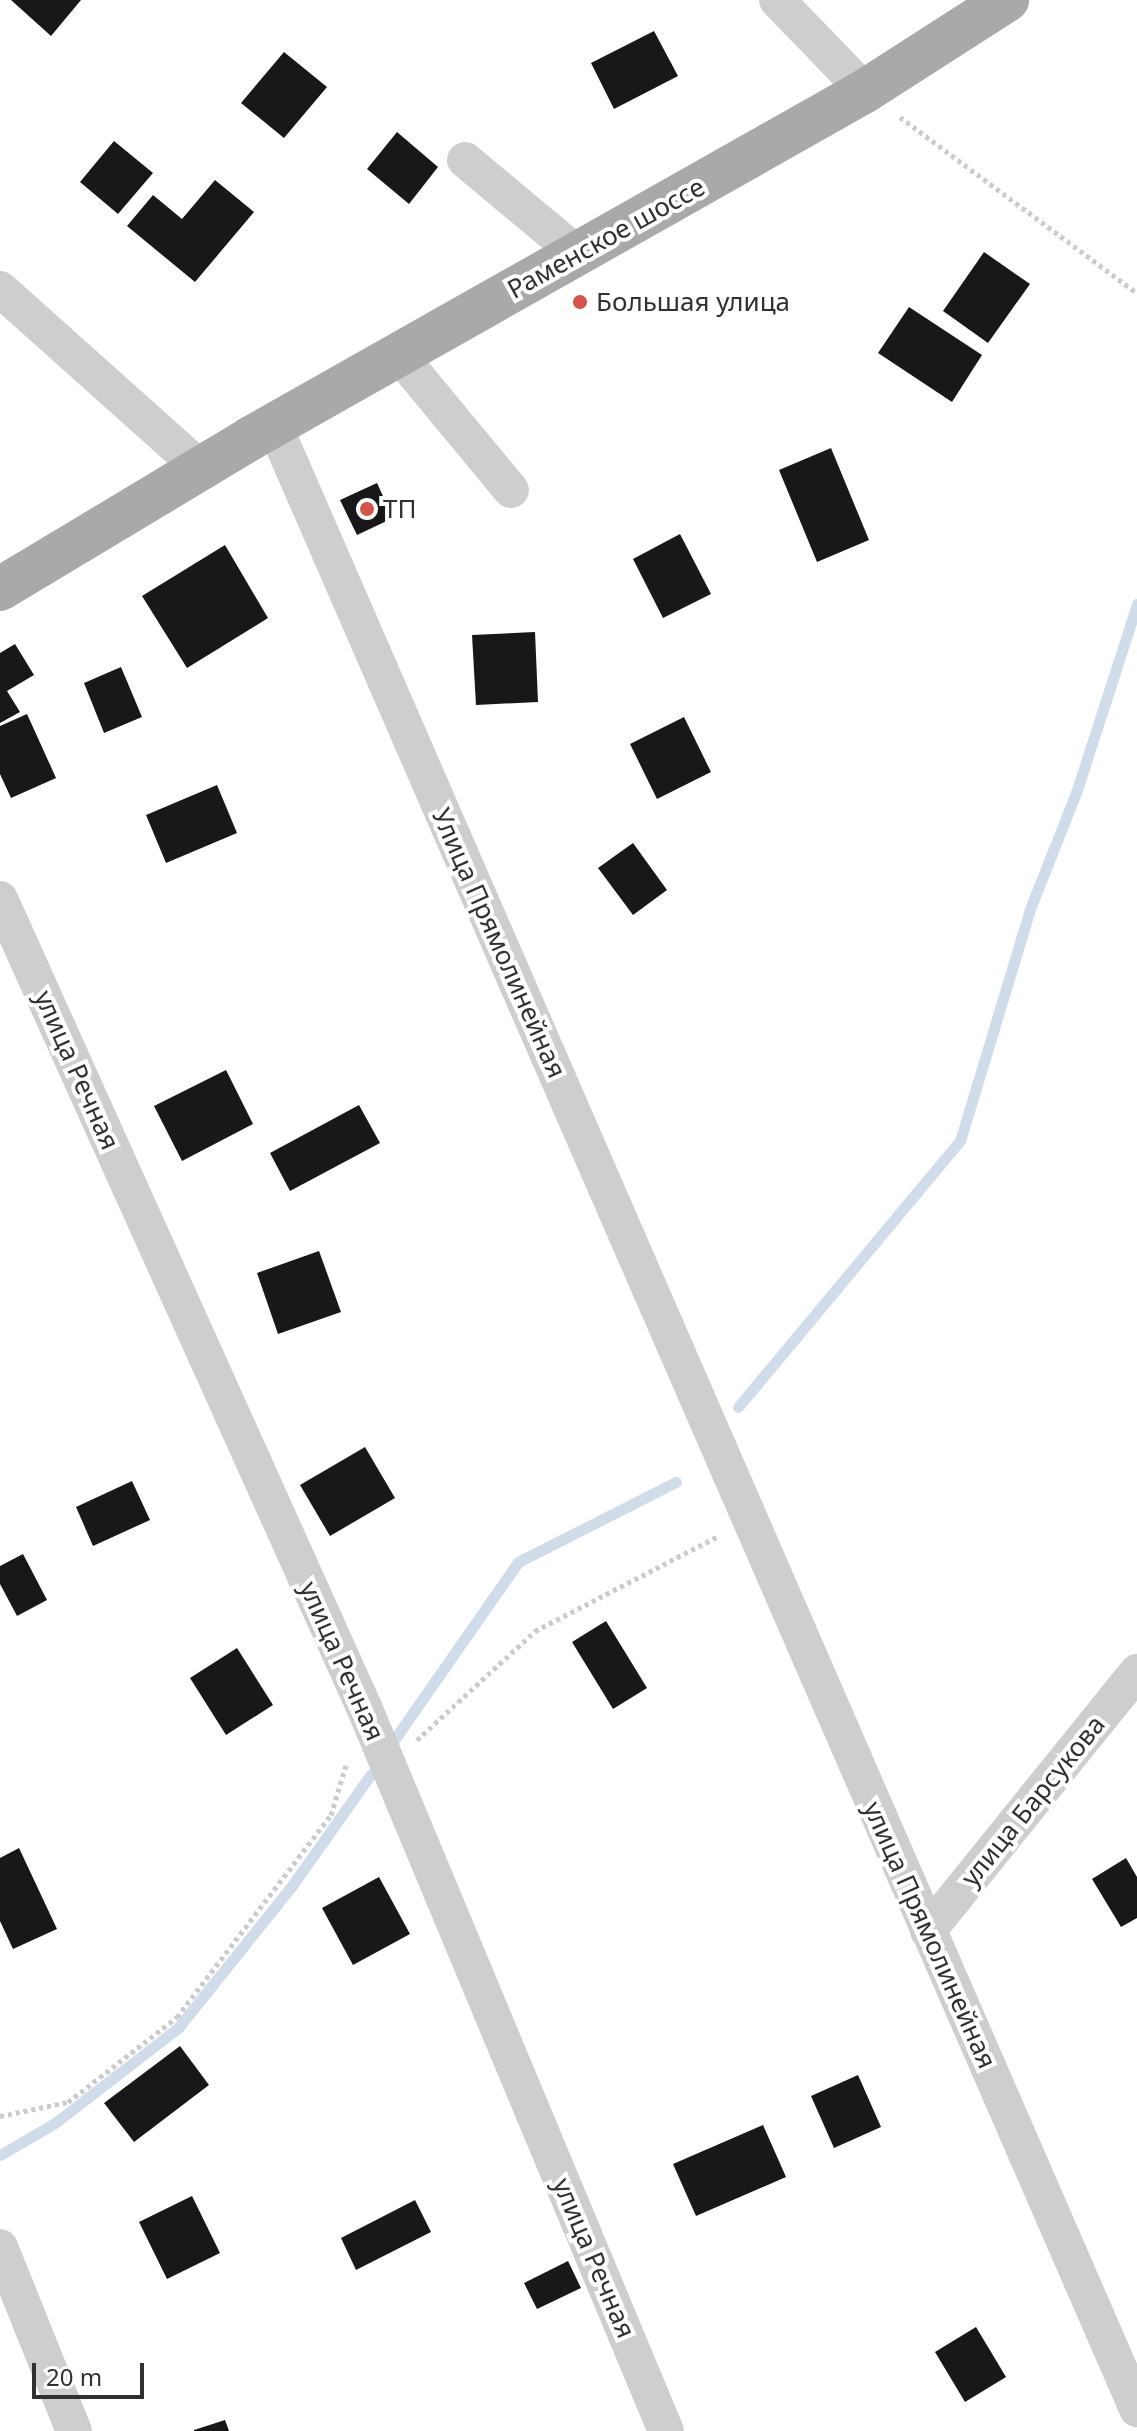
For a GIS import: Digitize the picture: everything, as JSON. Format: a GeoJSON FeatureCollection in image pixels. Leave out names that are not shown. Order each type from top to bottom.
{"type":"FeatureCollection","features":[{"type":"Feature","properties":{"kind":"main road","name":"Раменское шоссе"},"geometry":{"type":"LineString","coordinates":[[0,589],[274,425],[865,91],[1007,0]]}},
{"type":"Feature","properties":{"kind":"street"},"geometry":{"type":"LineString","coordinates":[[777,0],[865,91]]}},
{"type":"Feature","properties":{"kind":"street"},"geometry":{"type":"LineString","coordinates":[[465,160],[579,255]]}},
{"type":"Feature","properties":{"kind":"street"},"geometry":{"type":"LineString","coordinates":[[0,289],[201,469]]}},
{"type":"Feature","properties":{"kind":"street"},"geometry":{"type":"LineString","coordinates":[[400,356],[511,490]]}},
{"type":"Feature","properties":{"kind":"street","name":"Улица Прямолинейная"},"geometry":{"type":"LineString","coordinates":[[274,425],[724,1461]]}},
{"type":"Feature","properties":{"kind":"street","name":"улица Речная"},"geometry":{"type":"LineString","coordinates":[[0,899],[364,1707],[666,2431]]}},
{"type":"Feature","properties":{"kind":"street","name":"улица Прямолинейная"},"geometry":{"type":"LineString","coordinates":[[724,1461],[1137,2409]]}},
{"type":"Feature","properties":{"kind":"street","name":"улица Барсукова"},"geometry":{"type":"LineString","coordinates":[[928,1931],[1137,1672]]}},
{"type":"Feature","properties":{"kind":"street"},"geometry":{"type":"LineString","coordinates":[[0,2247],[74,2431]]}},
{"type":"Feature","properties":{"kind":"path"},"geometry":{"type":"LineString","coordinates":[[865,91],[1137,293]]}},
{"type":"Feature","properties":{"kind":"path"},"geometry":{"type":"LineString","coordinates":[[387,1767],[535,1631],[750,1520]]}},
{"type":"Feature","properties":{"kind":"path"},"geometry":{"type":"LineString","coordinates":[[0,2116],[68,2102],[177,2017],[331,1815],[364,1707]]}},
{"type":"Feature","properties":{"kind":"building"},"geometry":{"type":"Polygon","coordinates":[[[11,0],[81,0],[51,36],[11,0]]]}},
{"type":"Feature","properties":{"kind":"building"},"geometry":{"type":"Polygon","coordinates":[[[654,31],[678,76],[614,109],[591,63],[654,31]]]}},
{"type":"Feature","properties":{"kind":"building"},"geometry":{"type":"Polygon","coordinates":[[[284,52],[327,87],[284,138],[241,103],[284,52]]]}},
{"type":"Feature","properties":{"kind":"building"},"geometry":{"type":"Polygon","coordinates":[[[397,132],[438,167],[409,204],[367,169],[397,132]]]}},
{"type":"Feature","properties":{"kind":"building"},"geometry":{"type":"Polygon","coordinates":[[[114,141],[153,173],[118,214],[80,182],[114,141]]]}},
{"type":"Feature","properties":{"kind":"building"},"geometry":{"type":"Polygon","coordinates":[[[215,180],[254,212],[195,282],[127,226],[153,195],[182,219],[215,180]]]}},
{"type":"Feature","properties":{"kind":"building"},"geometry":{"type":"Polygon","coordinates":[[[984,252],[1030,284],[988,343],[943,311],[984,252]]]}},
{"type":"Feature","properties":{"kind":"building"},"geometry":{"type":"Polygon","coordinates":[[[909,307],[982,355],[952,402],[878,353],[909,307]]]}},
{"type":"Feature","properties":{"kind":"building"},"geometry":{"type":"Polygon","coordinates":[[[831,448],[869,540],[817,562],[779,470],[831,448]]]}},
{"type":"Feature","properties":{"kind":"building","name":"ТП"},"geometry":{"type":"Polygon","coordinates":[[[377,483],[393,518],[357,535],[340,500],[377,483]]]}},
{"type":"Feature","properties":{"kind":"building"},"geometry":{"type":"Polygon","coordinates":[[[680,534],[711,594],[663,618],[633,559],[680,534]]]}},
{"type":"Feature","properties":{"kind":"building"},"geometry":{"type":"Polygon","coordinates":[[[225,545],[268,618],[187,668],[142,596],[225,545]]]}},
{"type":"Feature","properties":{"kind":"building"},"geometry":{"type":"Polygon","coordinates":[[[535,632],[538,702],[476,705],[472,635],[535,632]]]}},
{"type":"Feature","properties":{"kind":"building"},"geometry":{"type":"Polygon","coordinates":[[[15,644],[34,675],[7,691],[20,712],[0,723],[0,653],[15,644]]]}},
{"type":"Feature","properties":{"kind":"building"},"geometry":{"type":"Polygon","coordinates":[[[121,667],[142,717],[104,733],[84,683],[121,667]]]}},
{"type":"Feature","properties":{"kind":"building"},"geometry":{"type":"Polygon","coordinates":[[[27,714],[56,778],[11,798],[0,774],[0,726],[27,714]]]}},
{"type":"Feature","properties":{"kind":"building"},"geometry":{"type":"Polygon","coordinates":[[[684,717],[711,772],[657,799],[630,744],[684,717]]]}},
{"type":"Feature","properties":{"kind":"building"},"geometry":{"type":"Polygon","coordinates":[[[217,785],[237,833],[166,863],[146,815],[217,785]]]}},
{"type":"Feature","properties":{"kind":"building"},"geometry":{"type":"Polygon","coordinates":[[[633,843],[667,890],[633,915],[598,868],[633,843]]]}},
{"type":"Feature","properties":{"kind":"building"},"geometry":{"type":"Polygon","coordinates":[[[226,1070],[253,1124],[182,1161],[154,1106],[226,1070]]]}},
{"type":"Feature","properties":{"kind":"building"},"geometry":{"type":"Polygon","coordinates":[[[359,1105],[380,1143],[290,1191],[270,1153],[359,1105]]]}},
{"type":"Feature","properties":{"kind":"building"},"geometry":{"type":"Polygon","coordinates":[[[319,1251],[341,1312],[278,1334],[257,1273],[319,1251]]]}},
{"type":"Feature","properties":{"kind":"building"},"geometry":{"type":"Polygon","coordinates":[[[365,1447],[395,1498],[330,1536],[300,1485],[365,1447]]]}},
{"type":"Feature","properties":{"kind":"building"},"geometry":{"type":"Polygon","coordinates":[[[132,1481],[150,1520],[93,1546],[76,1507],[132,1481]]]}},
{"type":"Feature","properties":{"kind":"building"},"geometry":{"type":"Polygon","coordinates":[[[23,1554],[47,1600],[17,1616],[0,1584],[0,1566],[23,1554]]]}},
{"type":"Feature","properties":{"kind":"building"},"geometry":{"type":"Polygon","coordinates":[[[606,1621],[647,1688],[613,1709],[572,1642],[606,1621]]]}},
{"type":"Feature","properties":{"kind":"building"},"geometry":{"type":"Polygon","coordinates":[[[237,1648],[273,1705],[226,1735],[190,1678],[237,1648]]]}},
{"type":"Feature","properties":{"kind":"building"},"geometry":{"type":"Polygon","coordinates":[[[19,1848],[57,1929],[13,1949],[0,1921],[0,1858],[19,1848]]]}},
{"type":"Feature","properties":{"kind":"building"},"geometry":{"type":"Polygon","coordinates":[[[1126,1858],[1137,1877],[1137,1918],[1121,1927],[1092,1879],[1126,1858]]]}},
{"type":"Feature","properties":{"kind":"building"},"geometry":{"type":"Polygon","coordinates":[[[379,1877],[410,1934],[353,1965],[322,1908],[379,1877]]]}},
{"type":"Feature","properties":{"kind":"building"},"geometry":{"type":"Polygon","coordinates":[[[180,2046],[209,2085],[134,2142],[104,2103],[180,2046]]]}},
{"type":"Feature","properties":{"kind":"building"},"geometry":{"type":"Polygon","coordinates":[[[858,2075],[881,2127],[834,2148],[811,2096],[858,2075]]]}},
{"type":"Feature","properties":{"kind":"building"},"geometry":{"type":"Polygon","coordinates":[[[763,2125],[786,2177],[696,2216],[673,2164],[763,2125]]]}},
{"type":"Feature","properties":{"kind":"building"},"geometry":{"type":"Polygon","coordinates":[[[192,2196],[220,2253],[167,2279],[139,2222],[192,2196]]]}},
{"type":"Feature","properties":{"kind":"building"},"geometry":{"type":"Polygon","coordinates":[[[415,2200],[431,2232],[356,2270],[341,2238],[415,2200]]]}},
{"type":"Feature","properties":{"kind":"building"},"geometry":{"type":"Polygon","coordinates":[[[568,2261],[581,2288],[537,2309],[524,2283],[568,2261]]]}},
{"type":"Feature","properties":{"kind":"building"},"geometry":{"type":"Polygon","coordinates":[[[976,2327],[1006,2377],[965,2402],[935,2352],[976,2327]]]}},
{"type":"Feature","properties":{"kind":"building"},"geometry":{"type":"Polygon","coordinates":[[[225,2420],[229,2431],[194,2431],[194,2430],[225,2420]]]}},
{"type":"Feature","properties":{"kind":"waterway"},"geometry":{"type":"LineString","coordinates":[[738,1407],[960,1141],[1030,909],[1076,793],[1137,604]]}},
{"type":"Feature","properties":{"kind":"waterway"},"geometry":{"type":"LineString","coordinates":[[394,1740],[518,1562],[676,1482]]}},
{"type":"Feature","properties":{"kind":"waterway"},"geometry":{"type":"LineString","coordinates":[[0,2155],[55,2123],[178,2028],[291,1887],[371,1774]]}},
{"type":"Feature","properties":{"kind":"place","name":"Большая улица"},"geometry":{"type":"Point","coordinates":[580,302]}},
{"type":"Feature","properties":{"kind":"place","name":"ТП"},"geometry":{"type":"Point","coordinates":[367,509]}}]}
